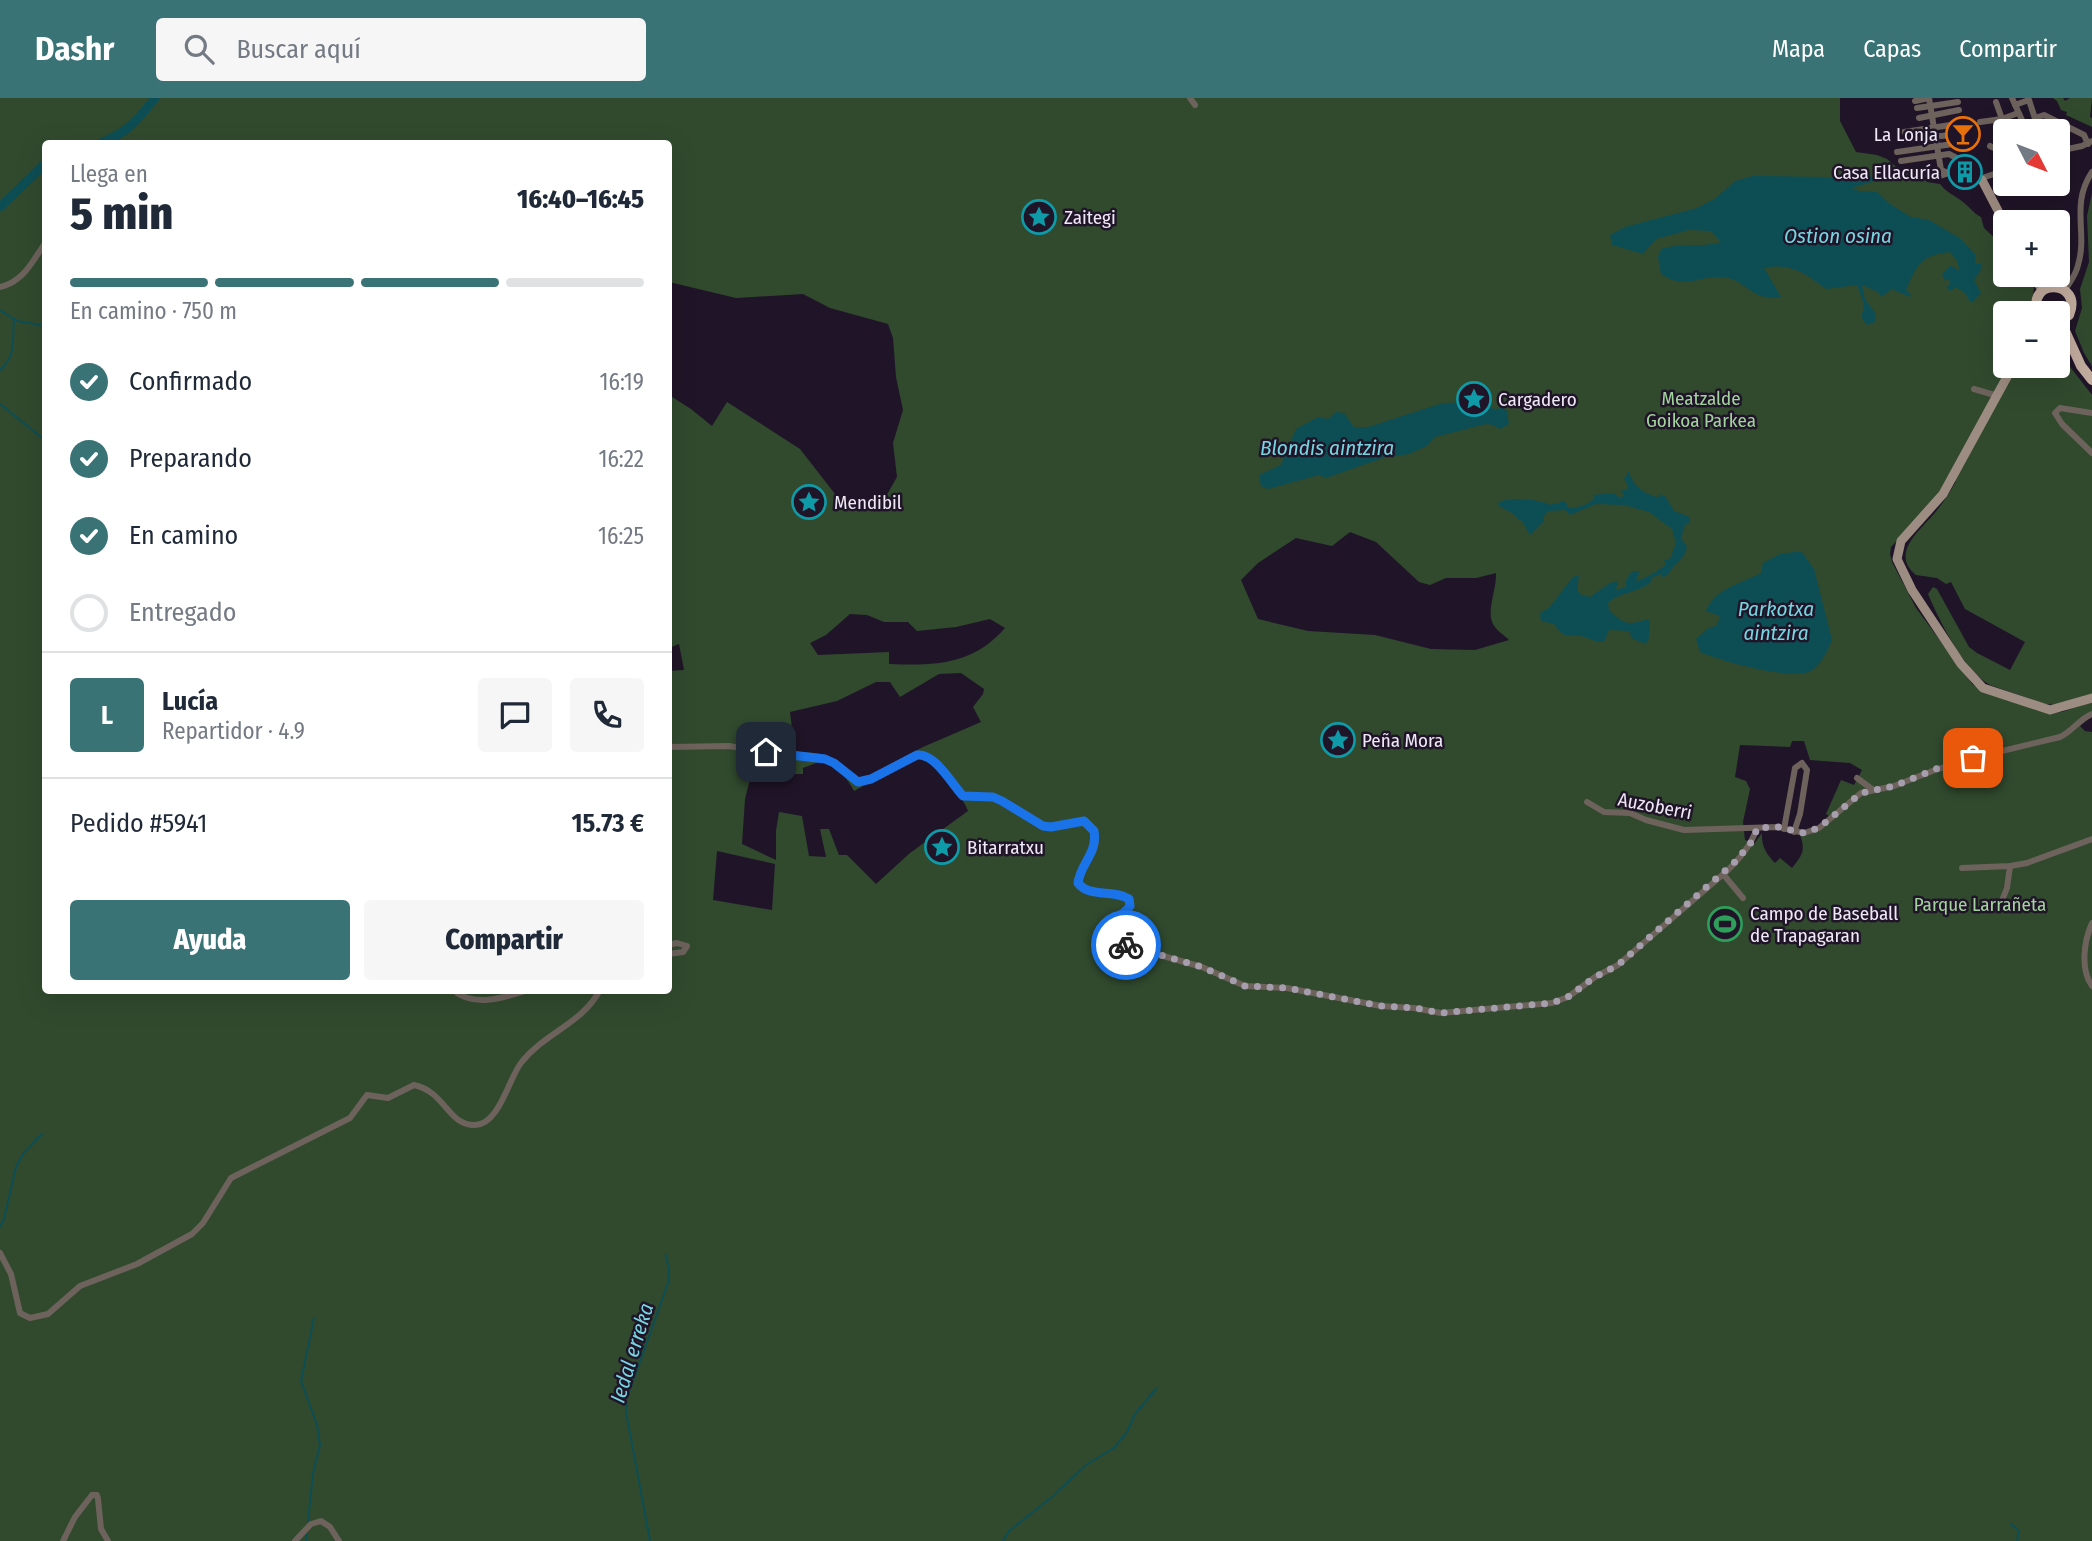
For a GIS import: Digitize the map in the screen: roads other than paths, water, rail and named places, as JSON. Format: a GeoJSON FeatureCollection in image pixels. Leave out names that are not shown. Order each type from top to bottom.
{"type":"FeatureCollection","features":[{"type":"Feature","properties":{"kind":"main road"},"geometry":{"type":"LineString","coordinates":[[2037,301],[2043,290],[2054,287],[2064,290],[2071,299],[2070,311]]}},
{"type":"Feature","properties":{"kind":"main road"},"geometry":{"type":"LineString","coordinates":[[2070,343],[2081,366],[2092,380]]}},
{"type":"Feature","properties":{"kind":"street"},"geometry":{"type":"LineString","coordinates":[[1190,98],[1195,105]]}},
{"type":"Feature","properties":{"kind":"street"},"geometry":{"type":"LineString","coordinates":[[1946,174],[1941,170],[1937,156],[1931,116],[1930,107],[1929,98],[1916,105],[1930,107],[1958,102]]}},
{"type":"Feature","properties":{"kind":"street"},"geometry":{"type":"LineString","coordinates":[[2021,119],[2013,101],[2029,100],[2035,118],[2044,115],[2084,135],[2090,143],[2070,148]]}},
{"type":"Feature","properties":{"kind":"street"},"geometry":{"type":"LineString","coordinates":[[1996,102],[2002,119],[2018,113]]}},
{"type":"Feature","properties":{"kind":"street"},"geometry":{"type":"LineString","coordinates":[[1919,118],[1959,110]]}},
{"type":"Feature","properties":{"kind":"street"},"geometry":{"type":"LineString","coordinates":[[1980,122],[1993,120]]}},
{"type":"Feature","properties":{"kind":"street"},"geometry":{"type":"LineString","coordinates":[[1904,132],[1964,123]]}},
{"type":"Feature","properties":{"kind":"street"},"geometry":{"type":"LineString","coordinates":[[1948,125],[1953,156]]}},
{"type":"Feature","properties":{"kind":"street"},"geometry":{"type":"LineString","coordinates":[[1905,140],[1950,135]]}},
{"type":"Feature","properties":{"kind":"street"},"geometry":{"type":"LineString","coordinates":[[1897,152],[1967,142]]}},
{"type":"Feature","properties":{"kind":"street"},"geometry":{"type":"LineString","coordinates":[[1901,162],[1953,156],[1974,167],[1996,210]]}},
{"type":"Feature","properties":{"kind":"street"},"geometry":{"type":"LineString","coordinates":[[2064,290],[2078,267],[2079,205],[2092,172]]}},
{"type":"Feature","properties":{"kind":"street"},"geometry":{"type":"LineString","coordinates":[[1928,174],[1946,174],[1970,182],[1993,175]]}},
{"type":"Feature","properties":{"kind":"street"},"geometry":{"type":"LineString","coordinates":[[0,287],[7,286],[25,274],[42,248]]}},
{"type":"Feature","properties":{"kind":"street"},"geometry":{"type":"LineString","coordinates":[[2007,378],[1943,494],[1899,544],[1899,566],[1952,650],[1978,683],[1989,691],[2040,708],[2055,710],[2092,698]]}},
{"type":"Feature","properties":{"kind":"street"},"geometry":{"type":"LineString","coordinates":[[1974,389],[1998,396]]}},
{"type":"Feature","properties":{"kind":"street"},"geometry":{"type":"LineString","coordinates":[[2092,413],[2060,408],[2055,413],[2062,424],[2092,453]]}},
{"type":"Feature","properties":{"kind":"street"},"geometry":{"type":"LineString","coordinates":[[1784,829],[1795,768],[1802,763],[1807,770],[1794,832],[1804,833],[1819,828],[1861,793],[1894,786],[1936,769],[2060,737],[2092,713]]}},
{"type":"Feature","properties":{"kind":"street"},"geometry":{"type":"LineString","coordinates":[[672,747],[730,746],[825,759],[858,782],[871,779],[924,754],[963,796],[993,797],[1043,826],[1051,827],[1078,821],[1090,825],[1094,831],[1095,847],[1082,869],[1078,883],[1086,890],[1124,896],[1130,903],[1124,914],[1101,926],[1101,934],[1107,940],[1202,967],[1245,986],[1287,988],[1393,1008],[1415,1008],[1430,1012],[1459,1013],[1560,1001],[1618,965],[1723,874],[1745,852],[1757,828]]}},
{"type":"Feature","properties":{"kind":"street"},"geometry":{"type":"LineString","coordinates":[[1857,778],[1872,789]]}},
{"type":"Feature","properties":{"kind":"street","name":"Auzoberri"},"geometry":{"type":"LineString","coordinates":[[1587,802],[1604,812],[1630,813],[1675,829],[1757,828],[1794,832]]}},
{"type":"Feature","properties":{"kind":"street"},"geometry":{"type":"LineString","coordinates":[[1962,868],[2010,866],[2036,860],[2092,839]]}},
{"type":"Feature","properties":{"kind":"street"},"geometry":{"type":"LineString","coordinates":[[2003,898],[2010,866]]}},
{"type":"Feature","properties":{"kind":"street"},"geometry":{"type":"LineString","coordinates":[[1723,874],[1743,898]]}},
{"type":"Feature","properties":{"kind":"street"},"geometry":{"type":"LineString","coordinates":[[2092,923],[2085,937],[2085,970],[2092,986]]}},
{"type":"Feature","properties":{"kind":"street"},"geometry":{"type":"LineString","coordinates":[[672,944],[687,946],[683,952],[672,953]]}},
{"type":"Feature","properties":{"kind":"street"},"geometry":{"type":"LineString","coordinates":[[458,994],[462,998],[486,1001],[513,994]]}},
{"type":"Feature","properties":{"kind":"street"},"geometry":{"type":"LineString","coordinates":[[0,1253],[11,1274],[20,1313],[30,1318],[48,1314],[80,1286],[137,1264],[197,1231],[231,1178],[350,1118],[367,1095],[388,1098],[414,1085],[437,1094],[453,1117],[460,1122],[475,1125],[486,1122],[496,1110],[529,1052],[581,1016],[597,994]]}},
{"type":"Feature","properties":{"kind":"street"},"geometry":{"type":"LineString","coordinates":[[63,1541],[75,1517],[92,1495],[97,1495],[101,1529],[108,1541]]}},
{"type":"Feature","properties":{"kind":"street"},"geometry":{"type":"LineString","coordinates":[[295,1541],[311,1524],[321,1521],[330,1527],[339,1541]]}},
{"type":"Feature","properties":{"kind":"water","name":"Ostion osina"},"geometry":{"type":"Polygon","coordinates":[[[1866,174],[1878,180],[1852,188],[1877,192],[1911,217],[1929,220],[1961,239],[1975,254],[1975,264],[1981,264],[1982,268],[1974,280],[1981,293],[1972,303],[1966,294],[1956,287],[1951,291],[1946,287],[1950,285],[1950,281],[1945,281],[1942,274],[1949,265],[1960,271],[1950,252],[1932,256],[1921,263],[1906,290],[1910,297],[1892,289],[1881,297],[1878,292],[1862,285],[1865,299],[1875,313],[1875,322],[1867,325],[1862,318],[1864,306],[1857,285],[1826,289],[1805,274],[1790,268],[1764,268],[1781,297],[1770,298],[1754,293],[1729,278],[1683,282],[1661,274],[1658,257],[1661,249],[1721,242],[1711,231],[1689,230],[1656,239],[1643,254],[1612,245],[1610,235],[1625,227],[1697,208],[1716,198],[1735,181],[1753,176],[1826,177],[1855,181],[1866,174]]]}},
{"type":"Feature","properties":{"kind":"water","name":"Blondis aintzira"},"geometry":{"type":"Polygon","coordinates":[[[1472,402],[1495,409],[1503,408],[1507,411],[1509,424],[1500,429],[1486,424],[1435,437],[1427,446],[1409,454],[1383,458],[1326,478],[1319,475],[1268,489],[1261,486],[1259,475],[1281,465],[1296,429],[1318,417],[1328,419],[1336,412],[1344,413],[1354,427],[1368,427],[1443,403],[1472,402]]]}},
{"type":"Feature","properties":{"kind":"water"},"geometry":{"type":"Polygon","coordinates":[[[1629,471],[1640,488],[1654,496],[1665,496],[1674,511],[1690,517],[1681,538],[1687,547],[1684,555],[1666,576],[1662,577],[1661,574],[1651,578],[1651,582],[1646,586],[1608,603],[1609,610],[1622,621],[1650,621],[1646,644],[1631,638],[1630,631],[1609,630],[1604,642],[1565,635],[1554,624],[1541,621],[1540,613],[1549,608],[1573,577],[1579,575],[1577,589],[1581,595],[1590,597],[1610,583],[1618,581],[1616,590],[1626,587],[1626,580],[1632,571],[1640,571],[1636,581],[1660,569],[1666,564],[1664,560],[1670,559],[1676,543],[1672,529],[1649,512],[1624,505],[1596,504],[1570,515],[1565,510],[1548,511],[1543,517],[1544,521],[1530,535],[1522,521],[1498,505],[1499,502],[1525,499],[1550,505],[1565,501],[1568,507],[1579,507],[1595,498],[1593,495],[1613,493],[1621,498],[1624,495],[1621,491],[1627,489],[1628,485],[1624,479],[1629,471]]]}},
{"type":"Feature","properties":{"kind":"water","name":"Parkotxa aintzira"},"geometry":{"type":"Polygon","coordinates":[[[1801,551],[1814,569],[1832,640],[1818,665],[1811,671],[1788,674],[1739,665],[1700,652],[1696,639],[1707,629],[1717,625],[1720,616],[1706,611],[1716,597],[1761,573],[1763,563],[1780,554],[1801,551]]]}},
{"type":"Feature","properties":{"kind":"waterway"},"geometry":{"type":"LineString","coordinates":[[107,140],[131,125],[155,98]]}},
{"type":"Feature","properties":{"kind":"waterway"},"geometry":{"type":"LineString","coordinates":[[0,207],[42,167]]}},
{"type":"Feature","properties":{"kind":"waterway"},"geometry":{"type":"LineString","coordinates":[[0,310],[15,320]]}},
{"type":"Feature","properties":{"kind":"waterway"},"geometry":{"type":"LineString","coordinates":[[0,370],[11,353],[14,319]]}},
{"type":"Feature","properties":{"kind":"waterway"},"geometry":{"type":"LineString","coordinates":[[17,321],[42,325]]}},
{"type":"Feature","properties":{"kind":"waterway"},"geometry":{"type":"LineString","coordinates":[[0,404],[42,438]]}},
{"type":"Feature","properties":{"kind":"waterway"},"geometry":{"type":"LineString","coordinates":[[0,1227],[16,1167],[23,1154],[42,1134]]}},
{"type":"Feature","properties":{"kind":"waterway","name":"Iedal erreka"},"geometry":{"type":"LineString","coordinates":[[650,1541],[626,1412],[627,1398],[668,1283],[666,1255]]}},
{"type":"Feature","properties":{"kind":"waterway"},"geometry":{"type":"LineString","coordinates":[[308,1521],[313,1474],[320,1445],[317,1425],[301,1381],[314,1318]]}},
{"type":"Feature","properties":{"kind":"waterway"},"geometry":{"type":"LineString","coordinates":[[1003,1541],[1009,1531],[1052,1497],[1086,1465],[1114,1448],[1127,1432],[1135,1414],[1157,1388]]}},
{"type":"Feature","properties":{"kind":"waterway"},"geometry":{"type":"LineString","coordinates":[[2011,1524],[2019,1531],[2017,1541]]}},
{"type":"Feature","properties":{"kind":"waterway"},"geometry":{"type":"LineString","coordinates":[[306,1541],[307,1534]]}},
{"type":"Feature","properties":{"kind":"place","name":"La Lonja"},"geometry":{"type":"Point","coordinates":[1963,134]}},
{"type":"Feature","properties":{"kind":"place","name":"Casa Ellacuría"},"geometry":{"type":"Point","coordinates":[1965,172]}},
{"type":"Feature","properties":{"kind":"place","name":"Zaitegi"},"geometry":{"type":"Point","coordinates":[1039,217]}},
{"type":"Feature","properties":{"kind":"place","name":"Cargadero"},"geometry":{"type":"Point","coordinates":[1474,399]}},
{"type":"Feature","properties":{"kind":"place","name":"Mendibil"},"geometry":{"type":"Point","coordinates":[809,502]}},
{"type":"Feature","properties":{"kind":"place","name":"Peña Mora"},"geometry":{"type":"Point","coordinates":[1338,740]}},
{"type":"Feature","properties":{"kind":"place","name":"Bitarratxu"},"geometry":{"type":"Point","coordinates":[942,847]}},
{"type":"Feature","properties":{"kind":"place","name":"Campo de Baseball de Trapagaran"},"geometry":{"type":"Point","coordinates":[1725,924]}},
{"type":"Feature","properties":{"kind":"park label","name":"Meatzalde Goikoa Parkea"},"geometry":{"type":"Point","coordinates":[1701,409]}},
{"type":"Feature","properties":{"kind":"park label","name":"Parque Larrañeta"},"geometry":{"type":"Point","coordinates":[1980,904]}}]}
